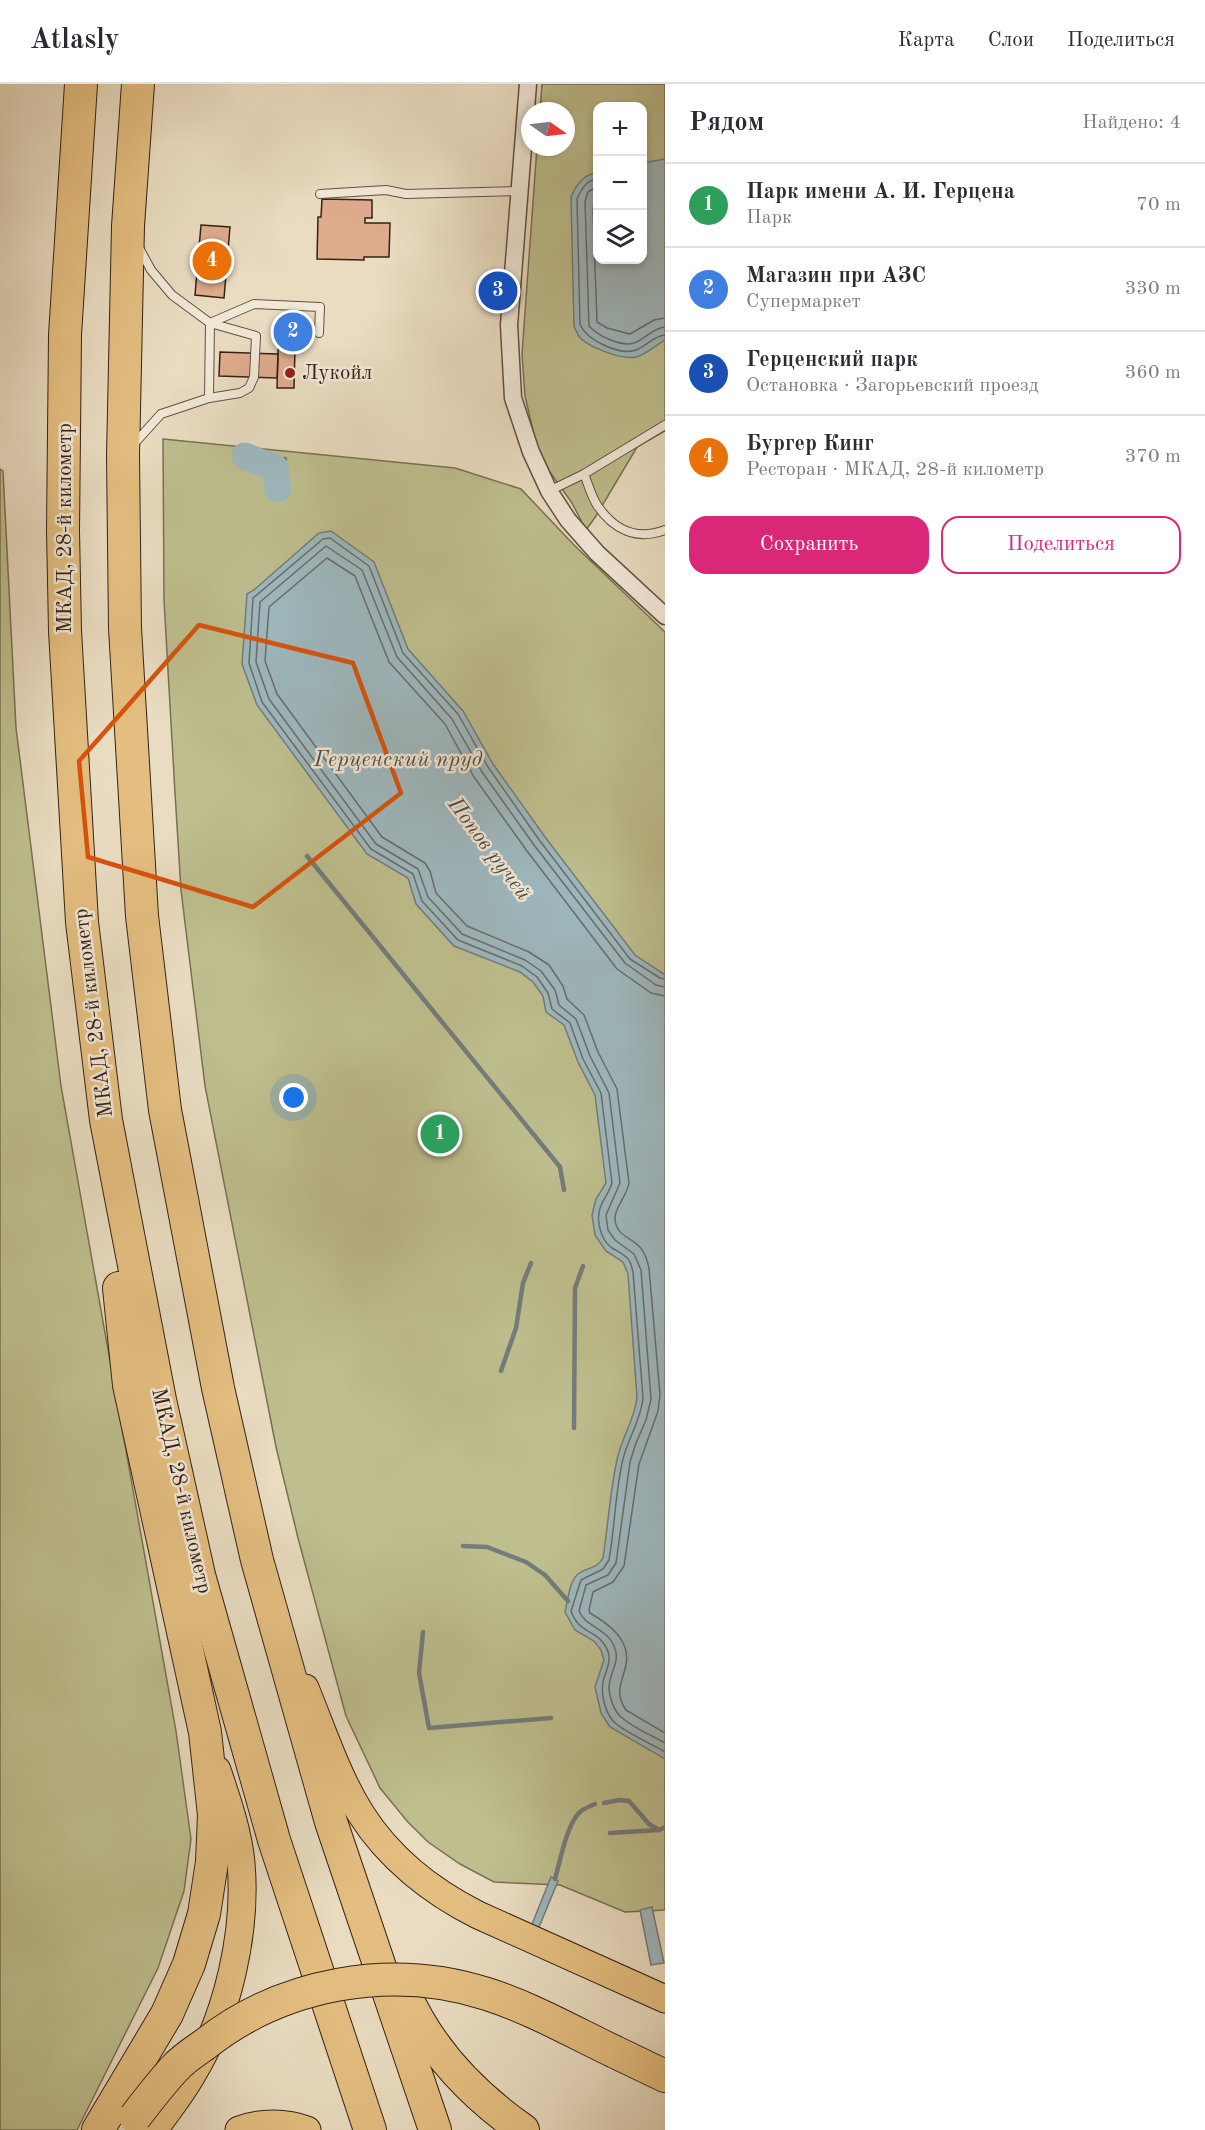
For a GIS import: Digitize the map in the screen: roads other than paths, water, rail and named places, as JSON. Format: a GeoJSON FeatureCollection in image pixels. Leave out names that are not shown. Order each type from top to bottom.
{"type":"FeatureCollection","features":[{"type":"Feature","properties":{"kind":"highway","name":"МКАД, 28-й километр"},"geometry":{"type":"LineString","coordinates":[[81,84],[65,335],[63,531],[65,631],[82,922],[106,1120],[177,1483],[223,1665],[274,1840],[370,2130]]}},
{"type":"Feature","properties":{"kind":"highway"},"geometry":{"type":"LineString","coordinates":[[138,84],[128,226],[123,456],[125,628],[142,916],[165,1110],[236,1470],[257,1560],[331,1822],[435,2130]]}},
{"type":"Feature","properties":{"kind":"highway"},"geometry":{"type":"LineString","coordinates":[[93,1022],[129,1385],[205,1732],[214,1815],[212,1862],[204,1914],[189,1964],[167,2014],[98,2130]]}},
{"type":"Feature","properties":{"kind":"highway"},"geometry":{"type":"LineString","coordinates":[[331,1822],[415,2016],[426,2034],[452,2067],[476,2092],[500,2114],[523,2130]]}},
{"type":"Feature","properties":{"kind":"highway"},"geometry":{"type":"LineString","coordinates":[[139,2126],[176,2066],[226,2027],[266,2006],[311,1990],[351,1982],[401,1980],[442,1983],[486,1994],[526,2009],[665,2076]]}},
{"type":"Feature","properties":{"kind":"main road"},"geometry":{"type":"LineString","coordinates":[[257,1560],[296,1666],[347,1789],[379,1839],[424,1882],[452,1902],[665,1999]]}},
{"type":"Feature","properties":{"kind":"main road"},"geometry":{"type":"LineString","coordinates":[[139,2126],[194,2073],[218,2021],[234,1967],[240,1917],[241,1863],[233,1823],[205,1732]]}},
{"type":"Feature","properties":{"kind":"main road"},"geometry":{"type":"LineString","coordinates":[[239,2130],[250,2126],[277,2124],[297,2126],[307,2130]]}},
{"type":"Feature","properties":{"kind":"street"},"geometry":{"type":"LineString","coordinates":[[528,84],[509,324],[510,383],[513,398],[531,452],[549,491],[568,520],[585,541],[665,616]]}},
{"type":"Feature","properties":{"kind":"lane"},"geometry":{"type":"LineString","coordinates":[[320,194],[386,190],[406,194],[519,191]]}},
{"type":"Feature","properties":{"kind":"lane"},"geometry":{"type":"LineString","coordinates":[[123,456],[161,414],[210,398],[240,393],[249,388],[254,377],[255,336],[210,323],[172,295],[151,270],[128,226]]}},
{"type":"Feature","properties":{"kind":"lane"},"geometry":{"type":"LineString","coordinates":[[210,323],[254,304],[320,307],[319,333]]}},
{"type":"Feature","properties":{"kind":"lane"},"geometry":{"type":"LineString","coordinates":[[210,323],[210,398]]}},
{"type":"Feature","properties":{"kind":"lane"},"geometry":{"type":"LineString","coordinates":[[549,491],[584,474],[665,425]]}},
{"type":"Feature","properties":{"kind":"lane"},"geometry":{"type":"LineString","coordinates":[[584,474],[596,504],[615,526],[633,534],[657,534],[665,530]]}},
{"type":"Feature","properties":{"kind":"water"},"geometry":{"type":"Polygon","coordinates":[[[665,159],[665,340],[639,356],[622,357],[588,344],[578,335],[574,326],[571,197],[581,181],[593,174],[593,264],[647,264],[647,162],[665,159]]]}},
{"type":"Feature","properties":{"kind":"water","name":"Герценский пруд"},"geometry":{"type":"Polygon","coordinates":[[[331,531],[374,562],[408,649],[463,711],[493,764],[545,837],[635,955],[665,975],[665,1759],[610,1727],[601,1713],[595,1687],[604,1660],[601,1650],[594,1641],[575,1630],[565,1612],[575,1577],[598,1564],[603,1558],[617,1460],[634,1413],[637,1397],[628,1274],[623,1262],[606,1251],[595,1235],[592,1215],[596,1199],[606,1183],[595,1095],[578,1062],[564,1025],[546,1012],[543,996],[533,982],[520,972],[454,946],[416,904],[408,878],[367,854],[257,705],[242,664],[247,594],[319,533],[331,531]]]}},
{"type":"Feature","properties":{"kind":"water"},"geometry":{"type":"Polygon","coordinates":[[[551,1877],[558,1881],[537,1932],[530,1929],[551,1877]]]}},
{"type":"Feature","properties":{"kind":"water"},"geometry":{"type":"Polygon","coordinates":[[[652,1907],[664,1963],[651,1965],[640,1910],[652,1907]]]}},
{"type":"Feature","properties":{"kind":"waterway"},"geometry":{"type":"LineString","coordinates":[[245,456],[275,468],[278,489]]}},
{"type":"Feature","properties":{"kind":"waterway"},"geometry":{"type":"LineString","coordinates":[[275,468],[285,459]]}},
{"type":"Feature","properties":{"kind":"waterway"},"geometry":{"type":"LineString","coordinates":[[307,856],[560,1167],[564,1190]]}},
{"type":"Feature","properties":{"kind":"waterway"},"geometry":{"type":"LineString","coordinates":[[501,1371],[516,1328],[523,1283],[531,1263]]}},
{"type":"Feature","properties":{"kind":"waterway"},"geometry":{"type":"LineString","coordinates":[[574,1428],[575,1288],[583,1266]]}},
{"type":"Feature","properties":{"kind":"waterway"},"geometry":{"type":"LineString","coordinates":[[463,1546],[487,1547],[526,1562],[545,1575],[568,1601]]}},
{"type":"Feature","properties":{"kind":"waterway"},"geometry":{"type":"LineString","coordinates":[[423,1632],[419,1673],[429,1728],[551,1718]]}},
{"type":"Feature","properties":{"kind":"waterway"},"geometry":{"type":"LineString","coordinates":[[604,1803],[629,1801],[649,1824],[659,1830]]}},
{"type":"Feature","properties":{"kind":"waterway"},"geometry":{"type":"LineString","coordinates":[[555,1879],[565,1843],[576,1816],[595,1804]]}},
{"type":"Feature","properties":{"kind":"waterway","name":"Попов ручей"},"geometry":{"type":"LineString","coordinates":[[610,1833],[659,1830],[665,1827]]}},
{"type":"Feature","properties":{"kind":"place","name":"Бургер Кинг"},"geometry":{"type":"Point","coordinates":[212,261]}},
{"type":"Feature","properties":{"kind":"place","name":"Герценский парк"},"geometry":{"type":"Point","coordinates":[498,291]}},
{"type":"Feature","properties":{"kind":"place","name":"Магазин при АЗС"},"geometry":{"type":"Point","coordinates":[293,332]}},
{"type":"Feature","properties":{"kind":"place","name":"Лукойл"},"geometry":{"type":"Point","coordinates":[290,373]}},
{"type":"Feature","properties":{"kind":"place","name":"Парк имени А. И. Герцена"},"geometry":{"type":"Point","coordinates":[440,1134]}}]}
